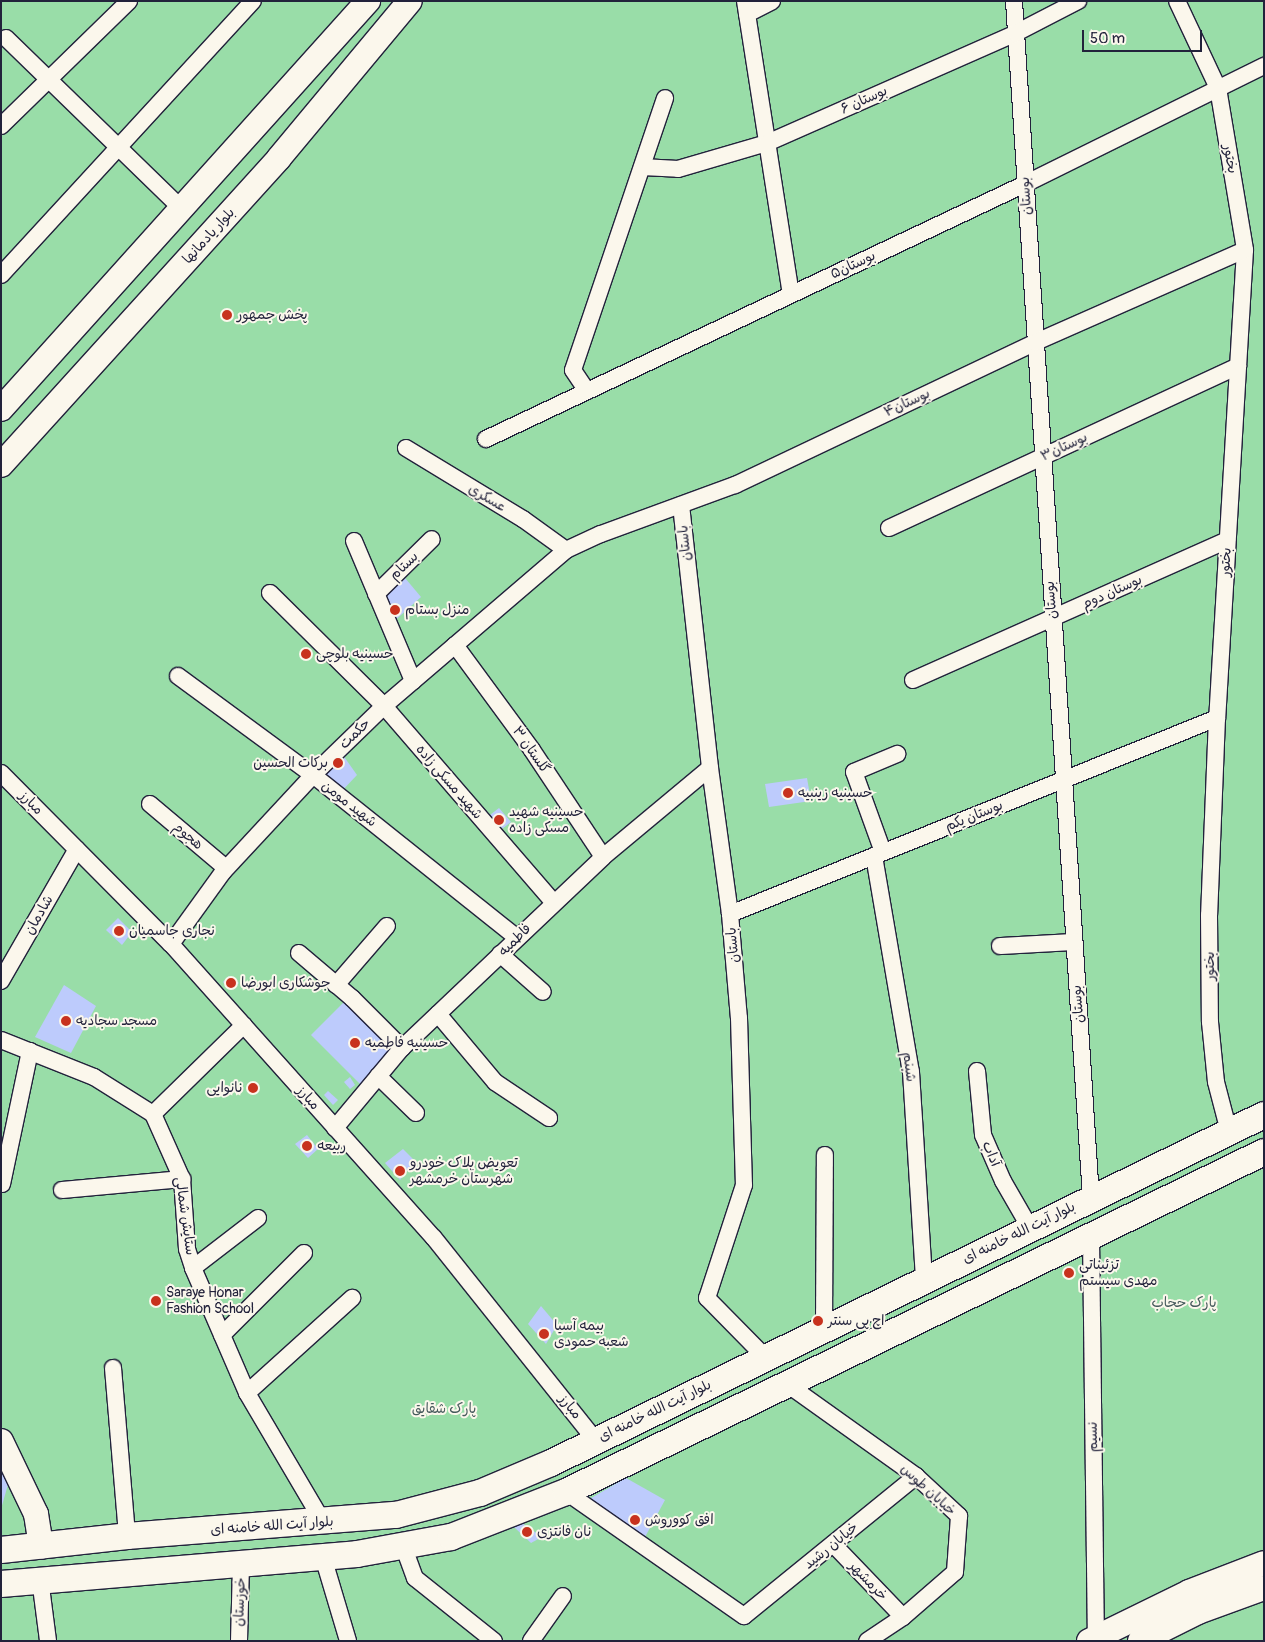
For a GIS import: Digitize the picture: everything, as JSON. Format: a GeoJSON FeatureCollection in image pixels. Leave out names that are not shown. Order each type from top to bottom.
{"type":"FeatureCollection","features":[{"type":"Feature","properties":{"kind":"main road"},"geometry":{"type":"LineString","coordinates":[[1,409],[368,1]]}},
{"type":"Feature","properties":{"kind":"main road","name":"بلوار یادمانها"},"geometry":{"type":"LineString","coordinates":[[1,465],[279,158],[410,1]]}},
{"type":"Feature","properties":{"kind":"main road"},"geometry":{"type":"LineString","coordinates":[[249,134],[279,158]]}},
{"type":"Feature","properties":{"kind":"main road","name":"بلوار آیت الله خامنه ای"},"geometry":{"type":"LineString","coordinates":[[1,1550],[127,1536],[396,1515],[440,1506],[480,1493],[596,1440],[1264,1115]]}},
{"type":"Feature","properties":{"kind":"main road"},"geometry":{"type":"LineString","coordinates":[[1,1584],[40,1579],[323,1557],[404,1548],[451,1537],[566,1492],[1264,1152]]}},
{"type":"Feature","properties":{"kind":"main road"},"geometry":{"type":"LineString","coordinates":[[1,1441],[36,1514],[41,1547],[40,1579]]}},
{"type":"Feature","properties":{"kind":"main road"},"geometry":{"type":"LineString","coordinates":[[1093,1639],[1189,1592],[1264,1563]]}},
{"type":"Feature","properties":{"kind":"main road"},"geometry":{"type":"LineString","coordinates":[[1140,1641],[1198,1612],[1264,1588]]}},
{"type":"Feature","properties":{"kind":"street"},"geometry":{"type":"LineString","coordinates":[[1,126],[129,1]]}},
{"type":"Feature","properties":{"kind":"street"},"geometry":{"type":"LineString","coordinates":[[1,275],[253,1]]}},
{"type":"Feature","properties":{"kind":"street"},"geometry":{"type":"LineString","coordinates":[[772,1],[746,7],[791,294]]}},
{"type":"Feature","properties":{"kind":"street","name":"بوستان"},"geometry":{"type":"LineString","coordinates":[[1014,1],[1052,619],[1091,1198]]}},
{"type":"Feature","properties":{"kind":"street","name":"بوستان ۶"},"geometry":{"type":"LineString","coordinates":[[642,167],[678,169],[767,143],[1016,33],[1078,1]]}},
{"type":"Feature","properties":{"kind":"street","name":"بختور"},"geometry":{"type":"LineString","coordinates":[[1177,1],[1218,88],[1245,250],[1217,718],[1209,915],[1210,1022],[1216,1082],[1229,1132]]}},
{"type":"Feature","properties":{"kind":"street"},"geometry":{"type":"LineString","coordinates":[[6,38],[182,209]]}},
{"type":"Feature","properties":{"kind":"street","name":"بوستان۵"},"geometry":{"type":"LineString","coordinates":[[486,439],[1025,184],[1264,66]]}},
{"type":"Feature","properties":{"kind":"street"},"geometry":{"type":"LineString","coordinates":[[587,391],[573,370],[665,98]]}},
{"type":"Feature","properties":{"kind":"street","name":"بوستان۴"},"geometry":{"type":"LineString","coordinates":[[566,550],[735,485],[1036,342],[1245,250]]}},
{"type":"Feature","properties":{"kind":"street","name":"بوستان۳"},"geometry":{"type":"LineString","coordinates":[[890,528],[1238,366]]}},
{"type":"Feature","properties":{"kind":"street","name":"عسکری"},"geometry":{"type":"LineString","coordinates":[[406,448],[523,519],[566,550]]}},
{"type":"Feature","properties":{"kind":"street","name":"باستان"},"geometry":{"type":"LineString","coordinates":[[681,505],[710,768],[730,914],[739,1018],[744,1185],[707,1298],[765,1357]]}},
{"type":"Feature","properties":{"kind":"street","name":"بستام"},"geometry":{"type":"LineString","coordinates":[[376,594],[432,539]]}},
{"type":"Feature","properties":{"kind":"street","name":"بوستان دوم"},"geometry":{"type":"LineString","coordinates":[[913,680],[1228,540]]}},
{"type":"Feature","properties":{"kind":"street"},"geometry":{"type":"LineString","coordinates":[[354,541],[413,681]]}},
{"type":"Feature","properties":{"kind":"street","name":"حکمت"},"geometry":{"type":"LineString","coordinates":[[171,944],[226,868],[313,776],[384,706],[566,550]]}},
{"type":"Feature","properties":{"kind":"street","name":"شهید مسکی زاده"},"geometry":{"type":"LineString","coordinates":[[270,593],[384,706],[554,903]]}},
{"type":"Feature","properties":{"kind":"street","name":"گلستان ۳"},"geometry":{"type":"LineString","coordinates":[[455,645],[532,750],[603,857]]}},
{"type":"Feature","properties":{"kind":"street","name":"شهید مومن"},"geometry":{"type":"LineString","coordinates":[[178,676],[313,776],[517,938]]}},
{"type":"Feature","properties":{"kind":"street","name":"بوستان یکم"},"geometry":{"type":"LineString","coordinates":[[730,914],[1217,718]]}},
{"type":"Feature","properties":{"kind":"street","name":"شبنم"},"geometry":{"type":"LineString","coordinates":[[897,754],[854,772],[879,854],[911,1072],[924,1280]]}},
{"type":"Feature","properties":{"kind":"street","name":"فاطمیه"},"geometry":{"type":"LineString","coordinates":[[335,1128],[402,1048],[603,857],[710,768]]}},
{"type":"Feature","properties":{"kind":"street","name":"مبارز"},"geometry":{"type":"LineString","coordinates":[[1,773],[171,944],[244,1025],[447,1253],[596,1440]]}},
{"type":"Feature","properties":{"kind":"street","name":"هجوم"},"geometry":{"type":"LineString","coordinates":[[150,804],[226,868]]}},
{"type":"Feature","properties":{"kind":"street","name":"شادمان"},"geometry":{"type":"LineString","coordinates":[[1,981],[77,849]]}},
{"type":"Feature","properties":{"kind":"street"},"geometry":{"type":"LineString","coordinates":[[336,984],[387,926]]}},
{"type":"Feature","properties":{"kind":"street"},"geometry":{"type":"LineString","coordinates":[[1000,946],[1074,942]]}},
{"type":"Feature","properties":{"kind":"street"},"geometry":{"type":"LineString","coordinates":[[299,953],[336,984],[402,1048]]}},
{"type":"Feature","properties":{"kind":"street"},"geometry":{"type":"LineString","coordinates":[[500,954],[542,992]]}},
{"type":"Feature","properties":{"kind":"street"},"geometry":{"type":"LineString","coordinates":[[438,1014],[495,1082],[549,1118]]}},
{"type":"Feature","properties":{"kind":"street"},"geometry":{"type":"LineString","coordinates":[[1,1040],[94,1077],[154,1114],[244,1025]]}},
{"type":"Feature","properties":{"kind":"street"},"geometry":{"type":"LineString","coordinates":[[2,1184],[30,1051]]}},
{"type":"Feature","properties":{"kind":"street","name":"آداب"},"geometry":{"type":"LineString","coordinates":[[977,1071],[983,1135],[1003,1181],[1030,1228]]}},
{"type":"Feature","properties":{"kind":"street"},"geometry":{"type":"LineString","coordinates":[[378,1076],[416,1113]]}},
{"type":"Feature","properties":{"kind":"street","name":"ستایش شمالی"},"geometry":{"type":"LineString","coordinates":[[154,1114],[182,1179],[188,1249],[193,1268],[247,1393],[323,1522]]}},
{"type":"Feature","properties":{"kind":"street"},"geometry":{"type":"LineString","coordinates":[[824,1328],[825,1155]]}},
{"type":"Feature","properties":{"kind":"street"},"geometry":{"type":"LineString","coordinates":[[62,1190],[182,1179]]}},
{"type":"Feature","properties":{"kind":"street"},"geometry":{"type":"LineString","coordinates":[[193,1268],[258,1218]]}},
{"type":"Feature","properties":{"kind":"street","name":"نسیم"},"geometry":{"type":"LineString","coordinates":[[1091,1236],[1093,1639]]}},
{"type":"Feature","properties":{"kind":"street"},"geometry":{"type":"LineString","coordinates":[[222,1335],[304,1253]]}},
{"type":"Feature","properties":{"kind":"street"},"geometry":{"type":"LineString","coordinates":[[247,1393],[352,1298]]}},
{"type":"Feature","properties":{"kind":"street"},"geometry":{"type":"LineString","coordinates":[[113,1368],[127,1536]]}},
{"type":"Feature","properties":{"kind":"street","name":"خیابان طوس"},"geometry":{"type":"LineString","coordinates":[[787,1384],[916,1476],[959,1516],[955,1572],[903,1617],[867,1641]]}},
{"type":"Feature","properties":{"kind":"street","name":"خیابان رشید"},"geometry":{"type":"LineString","coordinates":[[566,1492],[744,1616],[916,1476]]}},
{"type":"Feature","properties":{"kind":"street","name":"خرمشهر"},"geometry":{"type":"LineString","coordinates":[[834,1544],[903,1617]]}},
{"type":"Feature","properties":{"kind":"street"},"geometry":{"type":"LineString","coordinates":[[404,1548],[415,1578],[494,1641]]}},
{"type":"Feature","properties":{"kind":"street"},"geometry":{"type":"LineString","coordinates":[[323,1557],[348,1641]]}},
{"type":"Feature","properties":{"kind":"street","name":"خوزستان"},"geometry":{"type":"LineString","coordinates":[[239,1641],[241,1564]]}},
{"type":"Feature","properties":{"kind":"street"},"geometry":{"type":"LineString","coordinates":[[40,1579],[48,1641]]}},
{"type":"Feature","properties":{"kind":"street"},"geometry":{"type":"LineString","coordinates":[[531,1641],[563,1596]]}},
{"type":"Feature","properties":{"kind":"green space"},"geometry":{"type":"Polygon","coordinates":[[[1,1],[1264,1],[1264,1641],[1,1641],[1,1]]]}},
{"type":"Feature","properties":{"kind":"building","name":"منزل بستام"},"geometry":{"type":"Polygon","coordinates":[[[400,572],[421,597],[391,624],[376,594],[400,572]]]}},
{"type":"Feature","properties":{"kind":"building","name":"حسینیه بلوچی"},"geometry":{"type":"Polygon","coordinates":[[[307,648],[313,653],[305,660],[300,655],[307,648]]]}},
{"type":"Feature","properties":{"kind":"building","name":"برکات الحسین"},"geometry":{"type":"Polygon","coordinates":[[[340,751],[357,775],[339,794],[315,775],[340,751]]]}},
{"type":"Feature","properties":{"kind":"building","name":"حسینیه زینبیه"},"geometry":{"type":"Polygon","coordinates":[[[807,778],[811,801],[769,807],[765,784],[807,778]]]}},
{"type":"Feature","properties":{"kind":"building","name":"حسینیه شهید مسکی زاده"},"geometry":{"type":"Polygon","coordinates":[[[499,808],[511,822],[498,832],[486,818],[499,808]]]}},
{"type":"Feature","properties":{"kind":"building","name":"نجاری جاسمیان"},"geometry":{"type":"Polygon","coordinates":[[[118,918],[132,932],[122,945],[106,930],[118,918]]]}},
{"type":"Feature","properties":{"kind":"building","name":"جوشکاری ابورضا"},"geometry":{"type":"Polygon","coordinates":[[[229,976],[239,983],[230,990],[223,982],[229,976]]]}},
{"type":"Feature","properties":{"kind":"building","name":"مسجد سجادیه"},"geometry":{"type":"Polygon","coordinates":[[[64,985],[96,1006],[71,1053],[35,1037],[64,985]]]}},
{"type":"Feature","properties":{"kind":"building","name":"حسینیه فاطمیه"},"geometry":{"type":"Polygon","coordinates":[[[348,998],[400,1051],[363,1087],[311,1035],[348,998]]]}},
{"type":"Feature","properties":{"kind":"building"},"geometry":{"type":"Polygon","coordinates":[[[350,1077],[355,1085],[350,1089],[344,1082],[350,1077]]]}},
{"type":"Feature","properties":{"kind":"building","name":"نانوایی"},"geometry":{"type":"Polygon","coordinates":[[[254,1082],[259,1089],[252,1093],[247,1086],[254,1082]]]}},
{"type":"Feature","properties":{"kind":"building"},"geometry":{"type":"Polygon","coordinates":[[[328,1091],[338,1100],[333,1105],[324,1095],[328,1091]]]}},
{"type":"Feature","properties":{"kind":"building","name":"ربیعه"},"geometry":{"type":"Polygon","coordinates":[[[307,1135],[318,1149],[308,1158],[295,1144],[307,1135]]]}},
{"type":"Feature","properties":{"kind":"building","name":"تعویض پلاک خودرو شهرستان خرمشهر"},"geometry":{"type":"Polygon","coordinates":[[[403,1149],[415,1161],[400,1180],[385,1163],[403,1149]]]}},
{"type":"Feature","properties":{"kind":"building","name":"بیمه آسیا شعبه حمودی"},"geometry":{"type":"Polygon","coordinates":[[[541,1306],[557,1325],[546,1344],[528,1324],[541,1306]]]}},
{"type":"Feature","properties":{"kind":"building"},"geometry":{"type":"Polygon","coordinates":[[[1,1466],[9,1481],[1,1509],[1,1466]]]}},
{"type":"Feature","properties":{"kind":"building","name":"افق کووروش"},"geometry":{"type":"Polygon","coordinates":[[[626,1478],[665,1500],[644,1539],[586,1501],[626,1478]]]}},
{"type":"Feature","properties":{"kind":"building","name":"نان فانتزی"},"geometry":{"type":"Polygon","coordinates":[[[522,1523],[542,1537],[531,1543],[514,1527],[522,1523]]]}},
{"type":"Feature","properties":{"kind":"place","name":"پخش جمهور"},"geometry":{"type":"Point","coordinates":[227,315]}},
{"type":"Feature","properties":{"kind":"place","name":"منزل بستام"},"geometry":{"type":"Point","coordinates":[395,610]}},
{"type":"Feature","properties":{"kind":"place","name":"حسینیه بلوچی"},"geometry":{"type":"Point","coordinates":[306,654]}},
{"type":"Feature","properties":{"kind":"place","name":"برکات الحسین"},"geometry":{"type":"Point","coordinates":[338,763]}},
{"type":"Feature","properties":{"kind":"place","name":"حسینیه زینبیه"},"geometry":{"type":"Point","coordinates":[788,793]}},
{"type":"Feature","properties":{"kind":"place","name":"حسینیه شهید مسکی زاده"},"geometry":{"type":"Point","coordinates":[499,820]}},
{"type":"Feature","properties":{"kind":"place","name":"نجاری جاسمیان"},"geometry":{"type":"Point","coordinates":[119,931]}},
{"type":"Feature","properties":{"kind":"place","name":"جوشکاری ابورضا"},"geometry":{"type":"Point","coordinates":[231,983]}},
{"type":"Feature","properties":{"kind":"place","name":"مسجد سجادیه"},"geometry":{"type":"Point","coordinates":[66,1021]}},
{"type":"Feature","properties":{"kind":"place","name":"حسینیه فاطمیه"},"geometry":{"type":"Point","coordinates":[355,1043]}},
{"type":"Feature","properties":{"kind":"place","name":"نانوایی"},"geometry":{"type":"Point","coordinates":[253,1088]}},
{"type":"Feature","properties":{"kind":"place","name":"ربیعه"},"geometry":{"type":"Point","coordinates":[307,1146]}},
{"type":"Feature","properties":{"kind":"place","name":"تعویض پلاک خودرو شهرستان خرمشهر"},"geometry":{"type":"Point","coordinates":[400,1171]}},
{"type":"Feature","properties":{"kind":"place","name":"تزئیناتی مهدی سیستم"},"geometry":{"type":"Point","coordinates":[1069,1273]}},
{"type":"Feature","properties":{"kind":"place","name":"Saraye Honar Fashion School"},"geometry":{"type":"Point","coordinates":[156,1301]}},
{"type":"Feature","properties":{"kind":"place","name":"اچ پی سنتر"},"geometry":{"type":"Point","coordinates":[818,1321]}},
{"type":"Feature","properties":{"kind":"place","name":"بیمه آسیا شعبه حمودی"},"geometry":{"type":"Point","coordinates":[544,1334]}},
{"type":"Feature","properties":{"kind":"place","name":"افق کووروش"},"geometry":{"type":"Point","coordinates":[635,1520]}},
{"type":"Feature","properties":{"kind":"place","name":"نان فانتزی"},"geometry":{"type":"Point","coordinates":[527,1532]}},
{"type":"Feature","properties":{"kind":"park label","name":"پارک حجاب"},"geometry":{"type":"Point","coordinates":[1184,1303]}},
{"type":"Feature","properties":{"kind":"park label","name":"پارک شقایق"},"geometry":{"type":"Point","coordinates":[444,1409]}}]}
